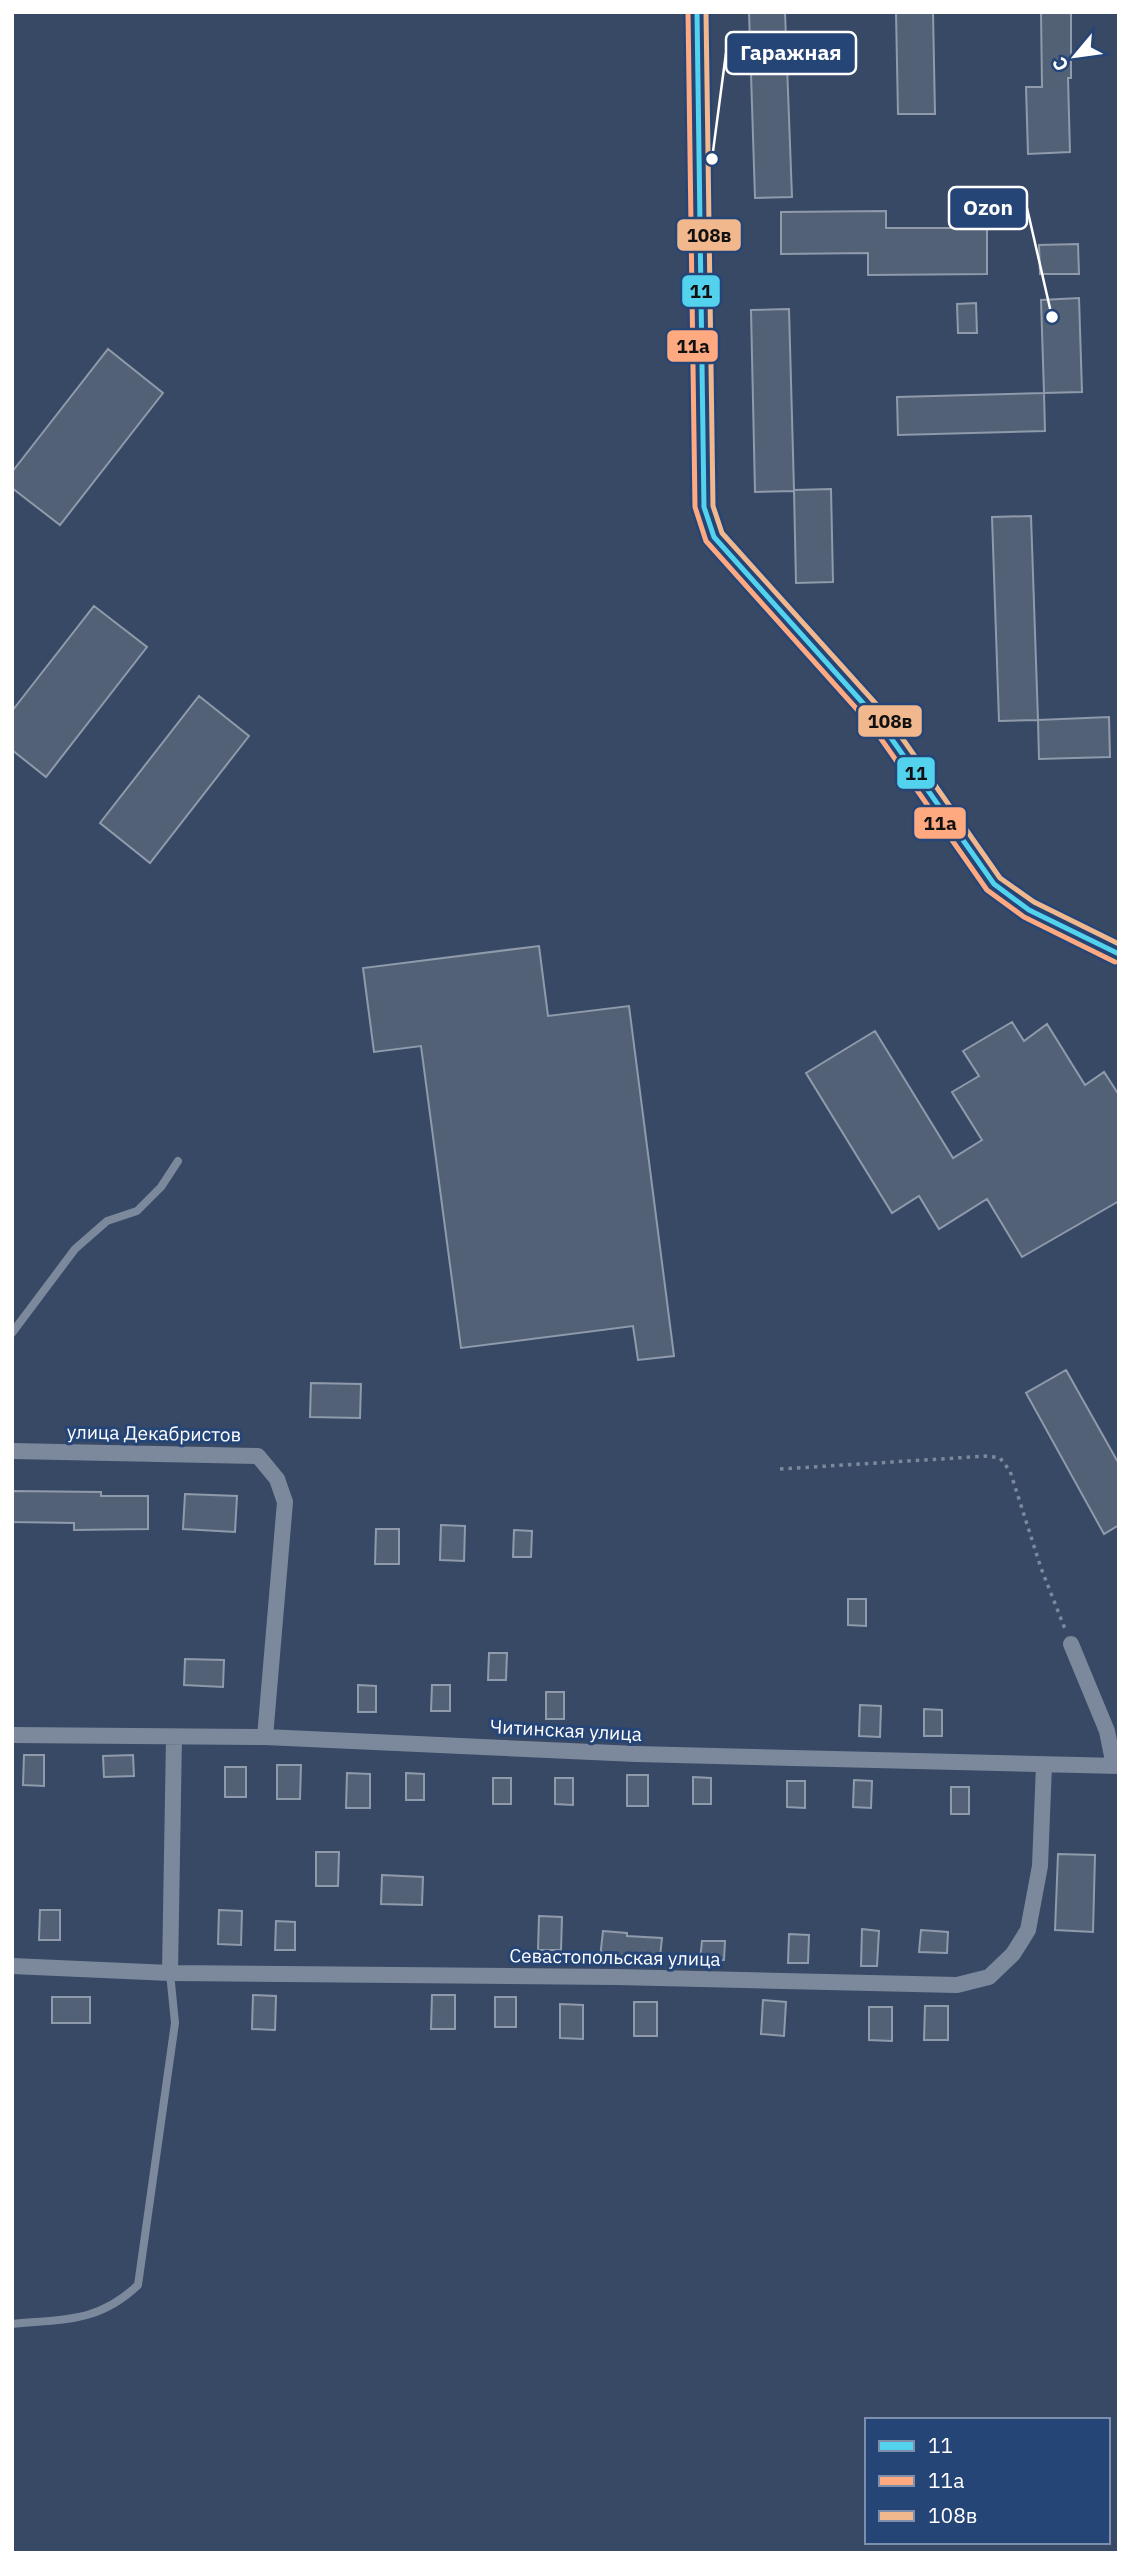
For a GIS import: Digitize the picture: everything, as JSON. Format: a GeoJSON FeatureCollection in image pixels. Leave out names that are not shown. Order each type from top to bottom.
{"type":"FeatureCollection","features":[{"type":"Feature","properties":{"kind":"street"},"geometry":{"type":"LineString","coordinates":[[697,12],[704,507],[714,537],[879,720],[994,884],[1030,910],[1119,954]]}},
{"type":"Feature","properties":{"kind":"street","name":"улица Декабристов"},"geometry":{"type":"LineString","coordinates":[[12,1451],[258,1456],[276,1479],[285,1502],[265,1737]]}},
{"type":"Feature","properties":{"kind":"street"},"geometry":{"type":"LineString","coordinates":[[1071,1644],[1107,1731],[1116,1766]]}},
{"type":"Feature","properties":{"kind":"street","name":"Читинская улица"},"geometry":{"type":"LineString","coordinates":[[12,1735],[265,1737],[636,1754],[1116,1766]]}},
{"type":"Feature","properties":{"kind":"street"},"geometry":{"type":"LineString","coordinates":[[170,1973],[174,1737]]}},
{"type":"Feature","properties":{"kind":"street","name":"Севастопольская улица"},"geometry":{"type":"LineString","coordinates":[[12,1966],[170,1973],[616,1977],[957,1985],[989,1977],[1013,1954],[1028,1930],[1040,1866],[1044,1765]]}},
{"type":"Feature","properties":{"kind":"lane"},"geometry":{"type":"LineString","coordinates":[[12,1332],[75,1249],[107,1221],[137,1212],[161,1187],[178,1161]]}},
{"type":"Feature","properties":{"kind":"lane"},"geometry":{"type":"LineString","coordinates":[[12,2324],[88,2316],[120,2302],[138,2285],[175,2023],[170,1973]]}},
{"type":"Feature","properties":{"kind":"path"},"geometry":{"type":"LineString","coordinates":[[780,1469],[988,1456],[1000,1458],[1010,1471],[1041,1568],[1071,1644]]}},
{"type":"Feature","properties":{"kind":"building"},"geometry":{"type":"Polygon","coordinates":[[[749,12],[785,12],[792,197],[755,198],[749,12]]]}},
{"type":"Feature","properties":{"kind":"building"},"geometry":{"type":"Polygon","coordinates":[[[896,12],[933,12],[935,114],[898,114],[896,12]]]}},
{"type":"Feature","properties":{"kind":"building"},"geometry":{"type":"Polygon","coordinates":[[[1041,12],[1071,12],[1071,78],[1068,78],[1070,152],[1028,154],[1026,87],[1042,87],[1041,12]]]}},
{"type":"Feature","properties":{"kind":"building"},"geometry":{"type":"Polygon","coordinates":[[[886,211],[886,228],[987,228],[987,274],[868,275],[868,253],[781,254],[781,212],[886,211]]]}},
{"type":"Feature","properties":{"kind":"building"},"geometry":{"type":"Polygon","coordinates":[[[1078,244],[1079,274],[1040,274],[1039,245],[1078,244]]]}},
{"type":"Feature","properties":{"kind":"building"},"geometry":{"type":"Polygon","coordinates":[[[1079,298],[1082,392],[1044,393],[1041,300],[1079,298]]]}},
{"type":"Feature","properties":{"kind":"building"},"geometry":{"type":"Polygon","coordinates":[[[976,303],[977,333],[958,333],[957,304],[976,303]]]}},
{"type":"Feature","properties":{"kind":"building"},"geometry":{"type":"Polygon","coordinates":[[[789,309],[794,490],[831,489],[833,582],[796,583],[794,491],[755,492],[751,310],[789,309]]]}},
{"type":"Feature","properties":{"kind":"building"},"geometry":{"type":"Polygon","coordinates":[[[108,349],[163,393],[60,525],[12,488],[12,472],[108,349]]]}},
{"type":"Feature","properties":{"kind":"building"},"geometry":{"type":"Polygon","coordinates":[[[1044,393],[1045,431],[898,435],[897,397],[1044,393]]]}},
{"type":"Feature","properties":{"kind":"building"},"geometry":{"type":"Polygon","coordinates":[[[1031,516],[1038,720],[999,721],[992,517],[1031,516]]]}},
{"type":"Feature","properties":{"kind":"building"},"geometry":{"type":"Polygon","coordinates":[[[94,606],[147,647],[46,777],[12,750],[12,711],[94,606]]]}},
{"type":"Feature","properties":{"kind":"building"},"geometry":{"type":"Polygon","coordinates":[[[199,696],[249,736],[150,863],[100,823],[199,696]]]}},
{"type":"Feature","properties":{"kind":"building"},"geometry":{"type":"Polygon","coordinates":[[[1109,717],[1110,757],[1039,759],[1038,720],[1109,717]]]}},
{"type":"Feature","properties":{"kind":"building"},"geometry":{"type":"Polygon","coordinates":[[[539,946],[548,1016],[629,1006],[674,1356],[638,1360],[633,1326],[461,1348],[421,1046],[374,1052],[363,968],[539,946]]]}},
{"type":"Feature","properties":{"kind":"building"},"geometry":{"type":"Polygon","coordinates":[[[1012,1022],[1024,1041],[1047,1024],[1085,1085],[1104,1072],[1119,1095],[1119,1201],[1022,1257],[987,1199],[939,1229],[919,1196],[892,1213],[806,1073],[875,1031],[953,1158],[982,1140],[952,1092],[979,1076],[963,1051],[1012,1022]]]}},
{"type":"Feature","properties":{"kind":"building"},"geometry":{"type":"Polygon","coordinates":[[[1066,1370],[1119,1464],[1119,1525],[1104,1534],[1026,1393],[1066,1370]]]}},
{"type":"Feature","properties":{"kind":"building"},"geometry":{"type":"Polygon","coordinates":[[[311,1383],[361,1384],[360,1418],[310,1417],[311,1383]]]}},
{"type":"Feature","properties":{"kind":"building"},"geometry":{"type":"Polygon","coordinates":[[[12,1491],[101,1492],[101,1496],[148,1496],[148,1529],[74,1530],[74,1523],[12,1522],[12,1491]]]}},
{"type":"Feature","properties":{"kind":"building"},"geometry":{"type":"Polygon","coordinates":[[[185,1494],[237,1496],[235,1532],[183,1529],[185,1494]]]}},
{"type":"Feature","properties":{"kind":"building"},"geometry":{"type":"Polygon","coordinates":[[[441,1525],[465,1526],[464,1561],[440,1560],[441,1525]]]}},
{"type":"Feature","properties":{"kind":"building"},"geometry":{"type":"Polygon","coordinates":[[[376,1529],[399,1529],[399,1564],[375,1564],[376,1529]]]}},
{"type":"Feature","properties":{"kind":"building"},"geometry":{"type":"Polygon","coordinates":[[[514,1530],[532,1531],[531,1557],[513,1557],[514,1530]]]}},
{"type":"Feature","properties":{"kind":"building"},"geometry":{"type":"Polygon","coordinates":[[[848,1599],[866,1599],[866,1626],[848,1625],[848,1599]]]}},
{"type":"Feature","properties":{"kind":"building"},"geometry":{"type":"Polygon","coordinates":[[[489,1653],[507,1653],[506,1680],[488,1680],[489,1653]]]}},
{"type":"Feature","properties":{"kind":"building"},"geometry":{"type":"Polygon","coordinates":[[[185,1659],[224,1660],[223,1687],[184,1685],[185,1659]]]}},
{"type":"Feature","properties":{"kind":"building"},"geometry":{"type":"Polygon","coordinates":[[[358,1685],[376,1686],[376,1712],[358,1712],[358,1685]]]}},
{"type":"Feature","properties":{"kind":"building"},"geometry":{"type":"Polygon","coordinates":[[[432,1685],[450,1685],[450,1711],[431,1711],[432,1685]]]}},
{"type":"Feature","properties":{"kind":"building"},"geometry":{"type":"Polygon","coordinates":[[[546,1692],[564,1692],[564,1719],[546,1719],[546,1692]]]}},
{"type":"Feature","properties":{"kind":"building"},"geometry":{"type":"Polygon","coordinates":[[[860,1705],[881,1706],[880,1737],[859,1736],[860,1705]]]}},
{"type":"Feature","properties":{"kind":"building"},"geometry":{"type":"Polygon","coordinates":[[[924,1709],[942,1710],[942,1736],[924,1736],[924,1709]]]}},
{"type":"Feature","properties":{"kind":"building"},"geometry":{"type":"Polygon","coordinates":[[[24,1755],[44,1755],[44,1786],[23,1785],[24,1755]]]}},
{"type":"Feature","properties":{"kind":"building"},"geometry":{"type":"Polygon","coordinates":[[[133,1755],[134,1776],[104,1777],[103,1756],[133,1755]]]}},
{"type":"Feature","properties":{"kind":"building"},"geometry":{"type":"Polygon","coordinates":[[[277,1765],[301,1765],[300,1799],[277,1799],[277,1765]]]}},
{"type":"Feature","properties":{"kind":"building"},"geometry":{"type":"Polygon","coordinates":[[[225,1767],[246,1767],[246,1797],[225,1797],[225,1767]]]}},
{"type":"Feature","properties":{"kind":"building"},"geometry":{"type":"Polygon","coordinates":[[[347,1773],[370,1774],[370,1808],[346,1808],[347,1773]]]}},
{"type":"Feature","properties":{"kind":"building"},"geometry":{"type":"Polygon","coordinates":[[[406,1773],[424,1774],[424,1800],[406,1800],[406,1773]]]}},
{"type":"Feature","properties":{"kind":"building"},"geometry":{"type":"Polygon","coordinates":[[[627,1775],[648,1775],[648,1806],[627,1806],[627,1775]]]}},
{"type":"Feature","properties":{"kind":"building"},"geometry":{"type":"Polygon","coordinates":[[[693,1777],[711,1778],[711,1804],[693,1804],[693,1777]]]}},
{"type":"Feature","properties":{"kind":"building"},"geometry":{"type":"Polygon","coordinates":[[[493,1778],[511,1778],[511,1804],[493,1804],[493,1778]]]}},
{"type":"Feature","properties":{"kind":"building"},"geometry":{"type":"Polygon","coordinates":[[[555,1778],[573,1778],[573,1805],[555,1804],[555,1778]]]}},
{"type":"Feature","properties":{"kind":"building"},"geometry":{"type":"Polygon","coordinates":[[[854,1780],[872,1781],[871,1808],[853,1807],[854,1780]]]}},
{"type":"Feature","properties":{"kind":"building"},"geometry":{"type":"Polygon","coordinates":[[[787,1781],[805,1781],[805,1808],[787,1807],[787,1781]]]}},
{"type":"Feature","properties":{"kind":"building"},"geometry":{"type":"Polygon","coordinates":[[[951,1787],[969,1787],[969,1814],[951,1814],[951,1787]]]}},
{"type":"Feature","properties":{"kind":"building"},"geometry":{"type":"Polygon","coordinates":[[[316,1852],[339,1852],[338,1886],[316,1886],[316,1852]]]}},
{"type":"Feature","properties":{"kind":"building"},"geometry":{"type":"Polygon","coordinates":[[[1058,1854],[1095,1855],[1093,1932],[1055,1930],[1058,1854]]]}},
{"type":"Feature","properties":{"kind":"building"},"geometry":{"type":"Polygon","coordinates":[[[382,1875],[423,1877],[422,1905],[381,1904],[382,1875]]]}},
{"type":"Feature","properties":{"kind":"building"},"geometry":{"type":"Polygon","coordinates":[[[40,1910],[60,1910],[60,1940],[39,1940],[40,1910]]]}},
{"type":"Feature","properties":{"kind":"building"},"geometry":{"type":"Polygon","coordinates":[[[219,1910],[242,1911],[241,1945],[218,1944],[219,1910]]]}},
{"type":"Feature","properties":{"kind":"building"},"geometry":{"type":"Polygon","coordinates":[[[539,1916],[562,1917],[561,1950],[538,1950],[539,1916]]]}},
{"type":"Feature","properties":{"kind":"building"},"geometry":{"type":"Polygon","coordinates":[[[276,1921],[295,1922],[295,1950],[275,1950],[276,1921]]]}},
{"type":"Feature","properties":{"kind":"building"},"geometry":{"type":"Polygon","coordinates":[[[862,1929],[879,1931],[877,1966],[861,1966],[862,1929]]]}},
{"type":"Feature","properties":{"kind":"building"},"geometry":{"type":"Polygon","coordinates":[[[921,1930],[948,1932],[947,1953],[919,1952],[921,1930]]]}},
{"type":"Feature","properties":{"kind":"building"},"geometry":{"type":"Polygon","coordinates":[[[603,1931],[627,1933],[627,1936],[662,1938],[660,1957],[626,1954],[625,1960],[600,1958],[603,1931]]]}},
{"type":"Feature","properties":{"kind":"building"},"geometry":{"type":"Polygon","coordinates":[[[789,1934],[809,1935],[808,1963],[788,1963],[789,1934]]]}},
{"type":"Feature","properties":{"kind":"building"},"geometry":{"type":"Polygon","coordinates":[[[702,1941],[725,1941],[724,1960],[700,1961],[702,1941]]]}},
{"type":"Feature","properties":{"kind":"building"},"geometry":{"type":"Polygon","coordinates":[[[253,1995],[276,1996],[275,2030],[252,2029],[253,1995]]]}},
{"type":"Feature","properties":{"kind":"building"},"geometry":{"type":"Polygon","coordinates":[[[432,1995],[455,1995],[455,2029],[431,2029],[432,1995]]]}},
{"type":"Feature","properties":{"kind":"building"},"geometry":{"type":"Polygon","coordinates":[[[52,1997],[90,1997],[90,2023],[52,2023],[52,1997]]]}},
{"type":"Feature","properties":{"kind":"building"},"geometry":{"type":"Polygon","coordinates":[[[495,1997],[516,1997],[516,2027],[495,2027],[495,1997]]]}},
{"type":"Feature","properties":{"kind":"building"},"geometry":{"type":"Polygon","coordinates":[[[763,2000],[786,2002],[784,2036],[761,2034],[763,2000]]]}},
{"type":"Feature","properties":{"kind":"building"},"geometry":{"type":"Polygon","coordinates":[[[634,2002],[657,2002],[657,2036],[634,2036],[634,2002]]]}},
{"type":"Feature","properties":{"kind":"building"},"geometry":{"type":"Polygon","coordinates":[[[560,2004],[583,2005],[583,2039],[560,2038],[560,2004]]]}},
{"type":"Feature","properties":{"kind":"building"},"geometry":{"type":"Polygon","coordinates":[[[925,2006],[948,2006],[948,2040],[924,2040],[925,2006]]]}},
{"type":"Feature","properties":{"kind":"building"},"geometry":{"type":"Polygon","coordinates":[[[869,2007],[892,2007],[892,2041],[869,2040],[869,2007]]]}},
{"type":"Feature","properties":{"kind":"transit line","name":"11а"},"geometry":{"type":"LineString","coordinates":[[688,12],[695,507],[706,541],[872,726],[987,890],[1024,917],[1115,962]]}},
{"type":"Feature","properties":{"kind":"transit line","name":"11"},"geometry":{"type":"LineString","coordinates":[[697,12],[704,507],[714,537],[879,721],[994,884],[1029,910],[1119,954]]}},
{"type":"Feature","properties":{"kind":"transit line","name":"108в"},"geometry":{"type":"LineString","coordinates":[[706,12],[713,506],[722,533],[886,715],[1000,878],[1034,902],[1119,944]]}},
{"type":"Feature","properties":{"kind":"place","name":"Гаражная"},"geometry":{"type":"Point","coordinates":[712,159]}},
{"type":"Feature","properties":{"kind":"place","name":"Ozon"},"geometry":{"type":"Point","coordinates":[1052,317]}}]}
